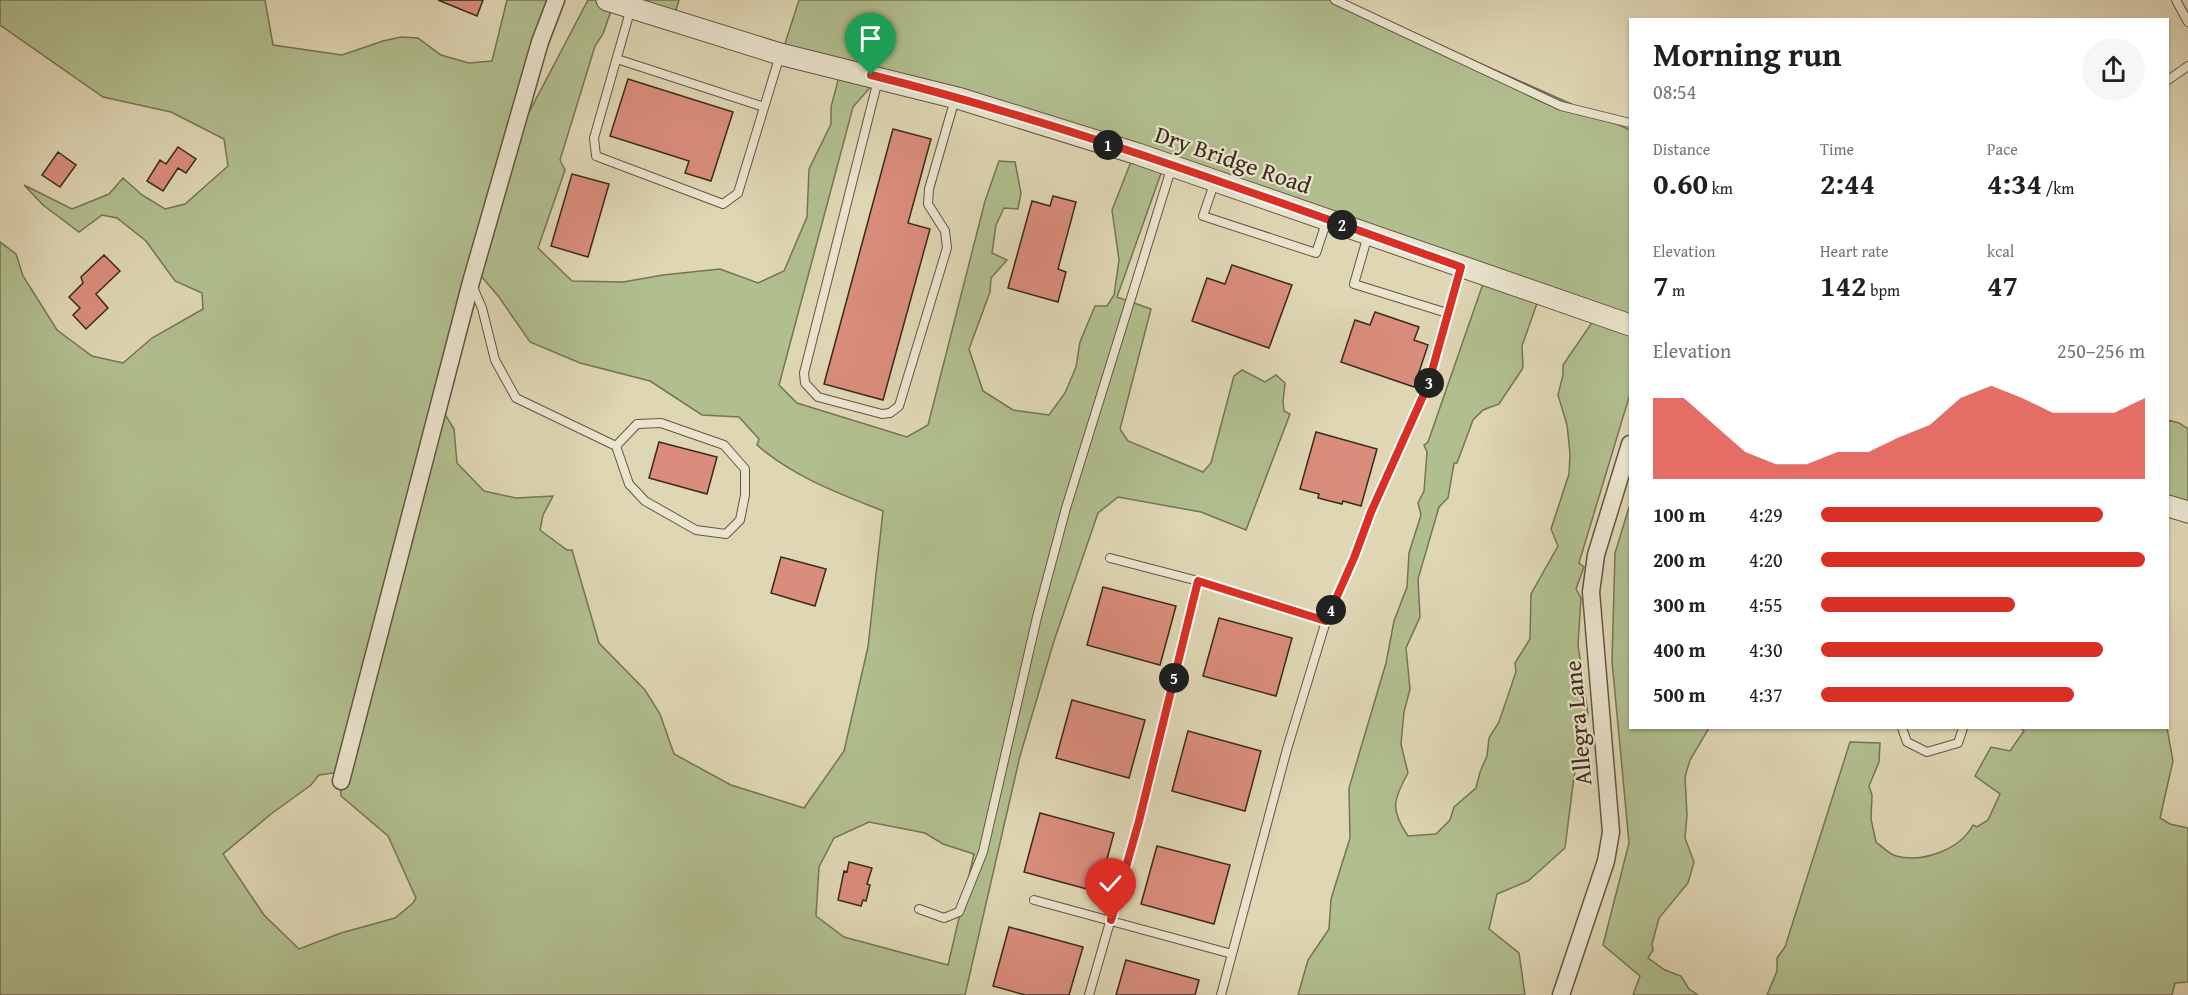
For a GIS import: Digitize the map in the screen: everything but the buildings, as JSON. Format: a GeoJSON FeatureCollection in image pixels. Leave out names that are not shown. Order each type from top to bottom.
{"type":"FeatureCollection","features":[{"type":"Feature","properties":{"kind":"street"},"geometry":{"type":"LineString","coordinates":[[341,781],[471,282],[540,42],[556,0]]}},
{"type":"Feature","properties":{"kind":"street","name":"Dry Bridge Road"},"geometry":{"type":"LineString","coordinates":[[607,0],[780,54],[955,97],[1172,166],[1629,325]]}},
{"type":"Feature","properties":{"kind":"street","name":"Allegra Lane"},"geometry":{"type":"LineString","coordinates":[[1561,995],[1606,861],[1611,832],[1591,592],[1596,555],[1629,447]]}},
{"type":"Feature","properties":{"kind":"lane"},"geometry":{"type":"LineString","coordinates":[[1335,0],[1561,106],[1629,123]]}},
{"type":"Feature","properties":{"kind":"lane"},"geometry":{"type":"LineString","coordinates":[[2176,0],[2188,22]]}},
{"type":"Feature","properties":{"kind":"lane"},"geometry":{"type":"LineString","coordinates":[[631,9],[594,138],[596,156],[723,204],[738,193],[780,54]]}},
{"type":"Feature","properties":{"kind":"lane"},"geometry":{"type":"LineString","coordinates":[[617,59],[764,107]]}},
{"type":"Feature","properties":{"kind":"lane"},"geometry":{"type":"LineString","coordinates":[[2169,79],[2188,66]]}},
{"type":"Feature","properties":{"kind":"lane"},"geometry":{"type":"LineString","coordinates":[[879,77],[804,374],[805,383],[818,397],[882,414],[890,413],[898,406],[947,248],[945,231],[928,204],[929,189],[955,97]]}},
{"type":"Feature","properties":{"kind":"lane"},"geometry":{"type":"LineString","coordinates":[[919,909],[944,918],[958,912],[982,852],[1037,617],[1066,508],[1172,166]]}},
{"type":"Feature","properties":{"kind":"lane"},"geometry":{"type":"LineString","coordinates":[[1215,181],[1203,216],[1316,253],[1327,220]]}},
{"type":"Feature","properties":{"kind":"lane"},"geometry":{"type":"LineString","coordinates":[[1368,234],[1354,284],[1447,314]]}},
{"type":"Feature","properties":{"kind":"lane"},"geometry":{"type":"LineString","coordinates":[[1221,995],[1287,748],[1326,621],[1354,558],[1375,502],[1428,385],[1461,267]]}},
{"type":"Feature","properties":{"kind":"lane"},"geometry":{"type":"LineString","coordinates":[[471,282],[482,308],[495,360],[516,398],[616,446],[629,484],[645,501],[696,530],[726,534],[740,520],[745,495],[745,469],[724,445],[661,423],[637,424],[616,446]]}},
{"type":"Feature","properties":{"kind":"lane"},"geometry":{"type":"LineString","coordinates":[[1110,558],[1198,581],[1326,621]]}},
{"type":"Feature","properties":{"kind":"lane"},"geometry":{"type":"LineString","coordinates":[[1089,995],[1139,821],[1198,581]]}},
{"type":"Feature","properties":{"kind":"lane"},"geometry":{"type":"LineString","coordinates":[[1902,729],[1907,742],[1927,752],[1958,743],[1963,729]]}},
{"type":"Feature","properties":{"kind":"lane"},"geometry":{"type":"LineString","coordinates":[[1034,900],[1232,954]]}},
{"type":"Feature","properties":{"kind":"green space"},"geometry":{"type":"Polygon","coordinates":[[[0,0],[265,0],[273,45],[342,55],[383,41],[401,37],[418,38],[441,55],[469,63],[492,61],[507,0],[554,0],[504,160],[588,0],[679,0],[673,21],[613,5],[603,34],[595,46],[560,160],[565,170],[538,248],[572,281],[623,282],[720,269],[758,283],[784,271],[807,217],[809,169],[831,124],[831,107],[841,69],[783,50],[799,0],[1338,0],[1629,130],[1629,397],[1579,563],[1584,567],[1576,589],[1581,598],[1578,645],[1588,713],[1574,777],[1565,848],[1528,881],[1497,894],[1489,929],[1519,953],[1525,995],[1298,995],[1308,960],[1329,929],[1331,899],[1350,838],[1349,788],[1386,663],[1394,621],[1407,587],[1409,553],[1421,515],[1418,503],[1424,491],[1427,452],[1424,445],[1428,442],[1485,278],[1164,165],[1117,297],[1151,309],[1120,429],[1128,441],[1203,472],[1211,463],[1234,376],[1242,370],[1265,382],[1276,375],[1285,383],[1284,411],[1290,414],[1246,530],[1201,512],[1118,497],[1098,513],[1054,641],[1020,756],[965,995],[0,995],[0,242],[16,254],[23,276],[57,330],[92,356],[123,363],[152,338],[203,309],[202,293],[175,281],[146,241],[117,218],[102,215],[79,232],[43,205],[24,185],[72,209],[109,194],[123,178],[142,195],[165,209],[185,204],[228,166],[224,139],[171,112],[103,97],[0,25],[0,0]],[[874,83],[853,107],[779,385],[797,403],[907,437],[928,425],[985,201],[999,161],[1015,162],[1021,193],[1018,209],[1004,208],[996,225],[992,253],[1007,260],[991,278],[990,292],[969,349],[983,391],[1013,410],[1049,415],[1065,393],[1076,367],[1080,342],[1095,306],[1107,306],[1114,295],[1119,260],[1112,210],[1132,159],[874,83]],[[475,269],[438,403],[454,429],[457,463],[484,491],[516,498],[553,496],[543,515],[540,530],[567,550],[572,550],[599,643],[645,690],[660,714],[674,754],[731,785],[804,808],[844,751],[868,647],[883,511],[817,483],[786,466],[757,445],[759,439],[739,417],[702,415],[650,381],[580,363],[530,342],[499,297],[475,269]],[[1540,295],[1522,346],[1523,367],[1499,404],[1483,410],[1473,420],[1457,463],[1454,463],[1448,498],[1439,507],[1418,579],[1420,617],[1406,648],[1410,689],[1404,712],[1401,744],[1408,773],[1399,791],[1396,805],[1398,819],[1408,836],[1436,834],[1450,820],[1454,807],[1476,788],[1487,756],[1489,738],[1499,722],[1516,672],[1515,663],[1530,639],[1531,594],[1558,546],[1551,529],[1569,474],[1570,454],[1567,425],[1558,395],[1563,365],[1591,324],[1594,313],[1540,295]],[[340,772],[319,775],[311,785],[271,814],[223,854],[264,915],[299,949],[341,933],[395,918],[416,898],[388,836],[341,796],[340,772]],[[869,822],[834,838],[819,867],[816,916],[844,937],[948,965],[974,854],[943,844],[925,833],[869,822]]]}},
{"type":"Feature","properties":{"kind":"green space"},"geometry":{"type":"Polygon","coordinates":[[[2169,420],[2188,429],[2188,513],[2169,506],[2169,420]]]}},
{"type":"Feature","properties":{"kind":"green space"},"geometry":{"type":"Polygon","coordinates":[[[1629,507],[1629,729],[1708,729],[1690,760],[1685,777],[1687,815],[1685,838],[1694,862],[1688,883],[1659,918],[1652,944],[1653,950],[1648,958],[1665,970],[1681,976],[1689,989],[1698,995],[1633,995],[1640,976],[1603,945],[1629,843],[1612,661],[1615,553],[1629,507]]]}},
{"type":"Feature","properties":{"kind":"green space"},"geometry":{"type":"Polygon","coordinates":[[[2022,729],[2167,729],[2173,761],[2160,818],[2170,824],[2188,828],[2188,982],[2175,983],[2172,995],[1767,995],[1777,971],[1777,958],[1785,947],[1850,742],[1880,743],[1879,762],[1869,786],[1872,795],[1871,819],[1876,842],[1893,855],[1917,858],[1950,848],[1967,834],[1973,825],[1977,827],[1988,820],[2000,794],[1975,776],[1991,747],[2010,751],[2024,731],[2022,729]]]}},
{"type":"Feature","properties":{"kind":"route"},"geometry":{"type":"LineString","coordinates":[[871,75],[961,99],[1138,154],[1461,267],[1428,385],[1405,433],[1326,621],[1198,581],[1139,821],[1111,920]]}}]}
